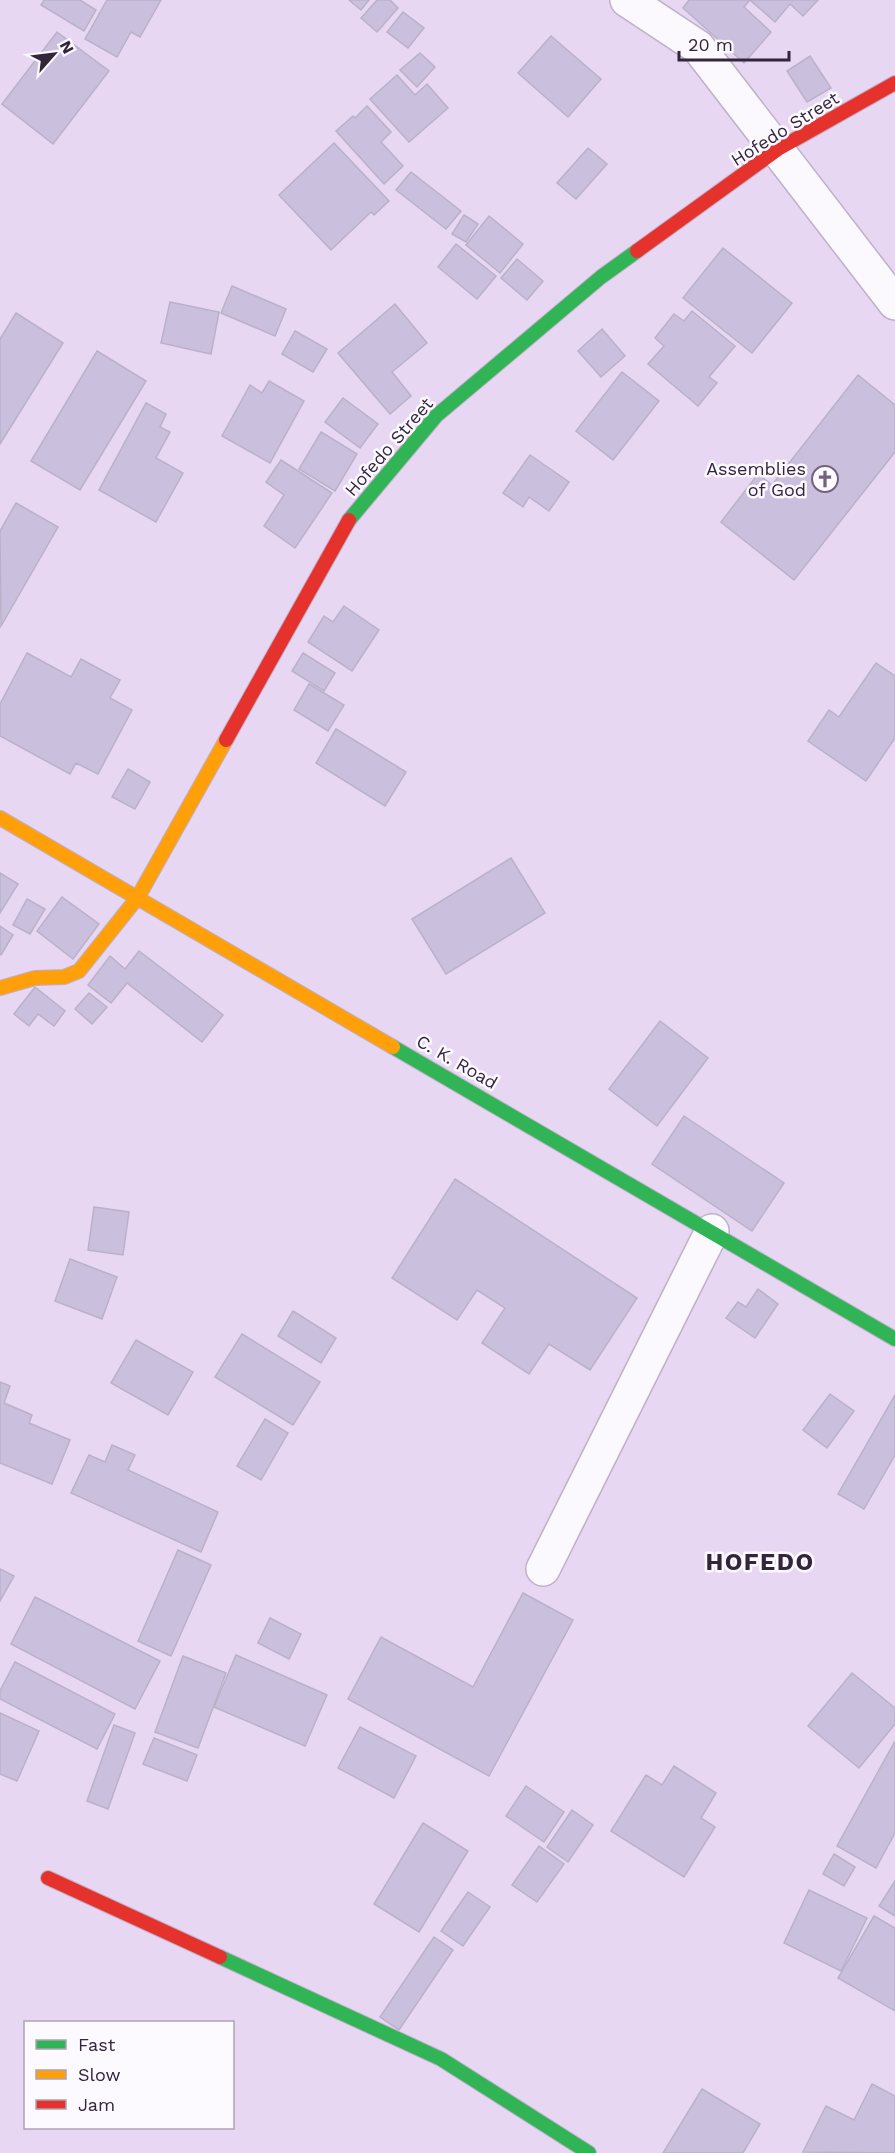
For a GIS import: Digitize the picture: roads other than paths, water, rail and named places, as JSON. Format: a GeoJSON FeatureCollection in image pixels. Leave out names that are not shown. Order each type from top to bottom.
{"type":"FeatureCollection","features":[{"type":"Feature","properties":{"kind":"street"},"geometry":{"type":"LineString","coordinates":[[627,0],[698,47],[895,303]]}},
{"type":"Feature","properties":{"kind":"street","name":"Hofedo Street"},"geometry":{"type":"LineString","coordinates":[[0,988],[35,978],[64,977],[79,971],[138,897],[348,522],[436,416],[601,277],[778,149],[895,83]]}},
{"type":"Feature","properties":{"kind":"street","name":"C. K. Road"},"geometry":{"type":"LineString","coordinates":[[0,818],[895,1339]]}},
{"type":"Feature","properties":{"kind":"street"},"geometry":{"type":"LineString","coordinates":[[543,1569],[712,1231]]}},
{"type":"Feature","properties":{"kind":"street"},"geometry":{"type":"LineString","coordinates":[[48,1878],[441,2059],[589,2153]]}},
{"type":"Feature","properties":{"kind":"place","name":"Assemblies of God"},"geometry":{"type":"Point","coordinates":[825,479]}},
{"type":"Feature","properties":{"kind":"district","name":"HOFEDO"},"geometry":{"type":"Point","coordinates":[760,1562]}}]}
